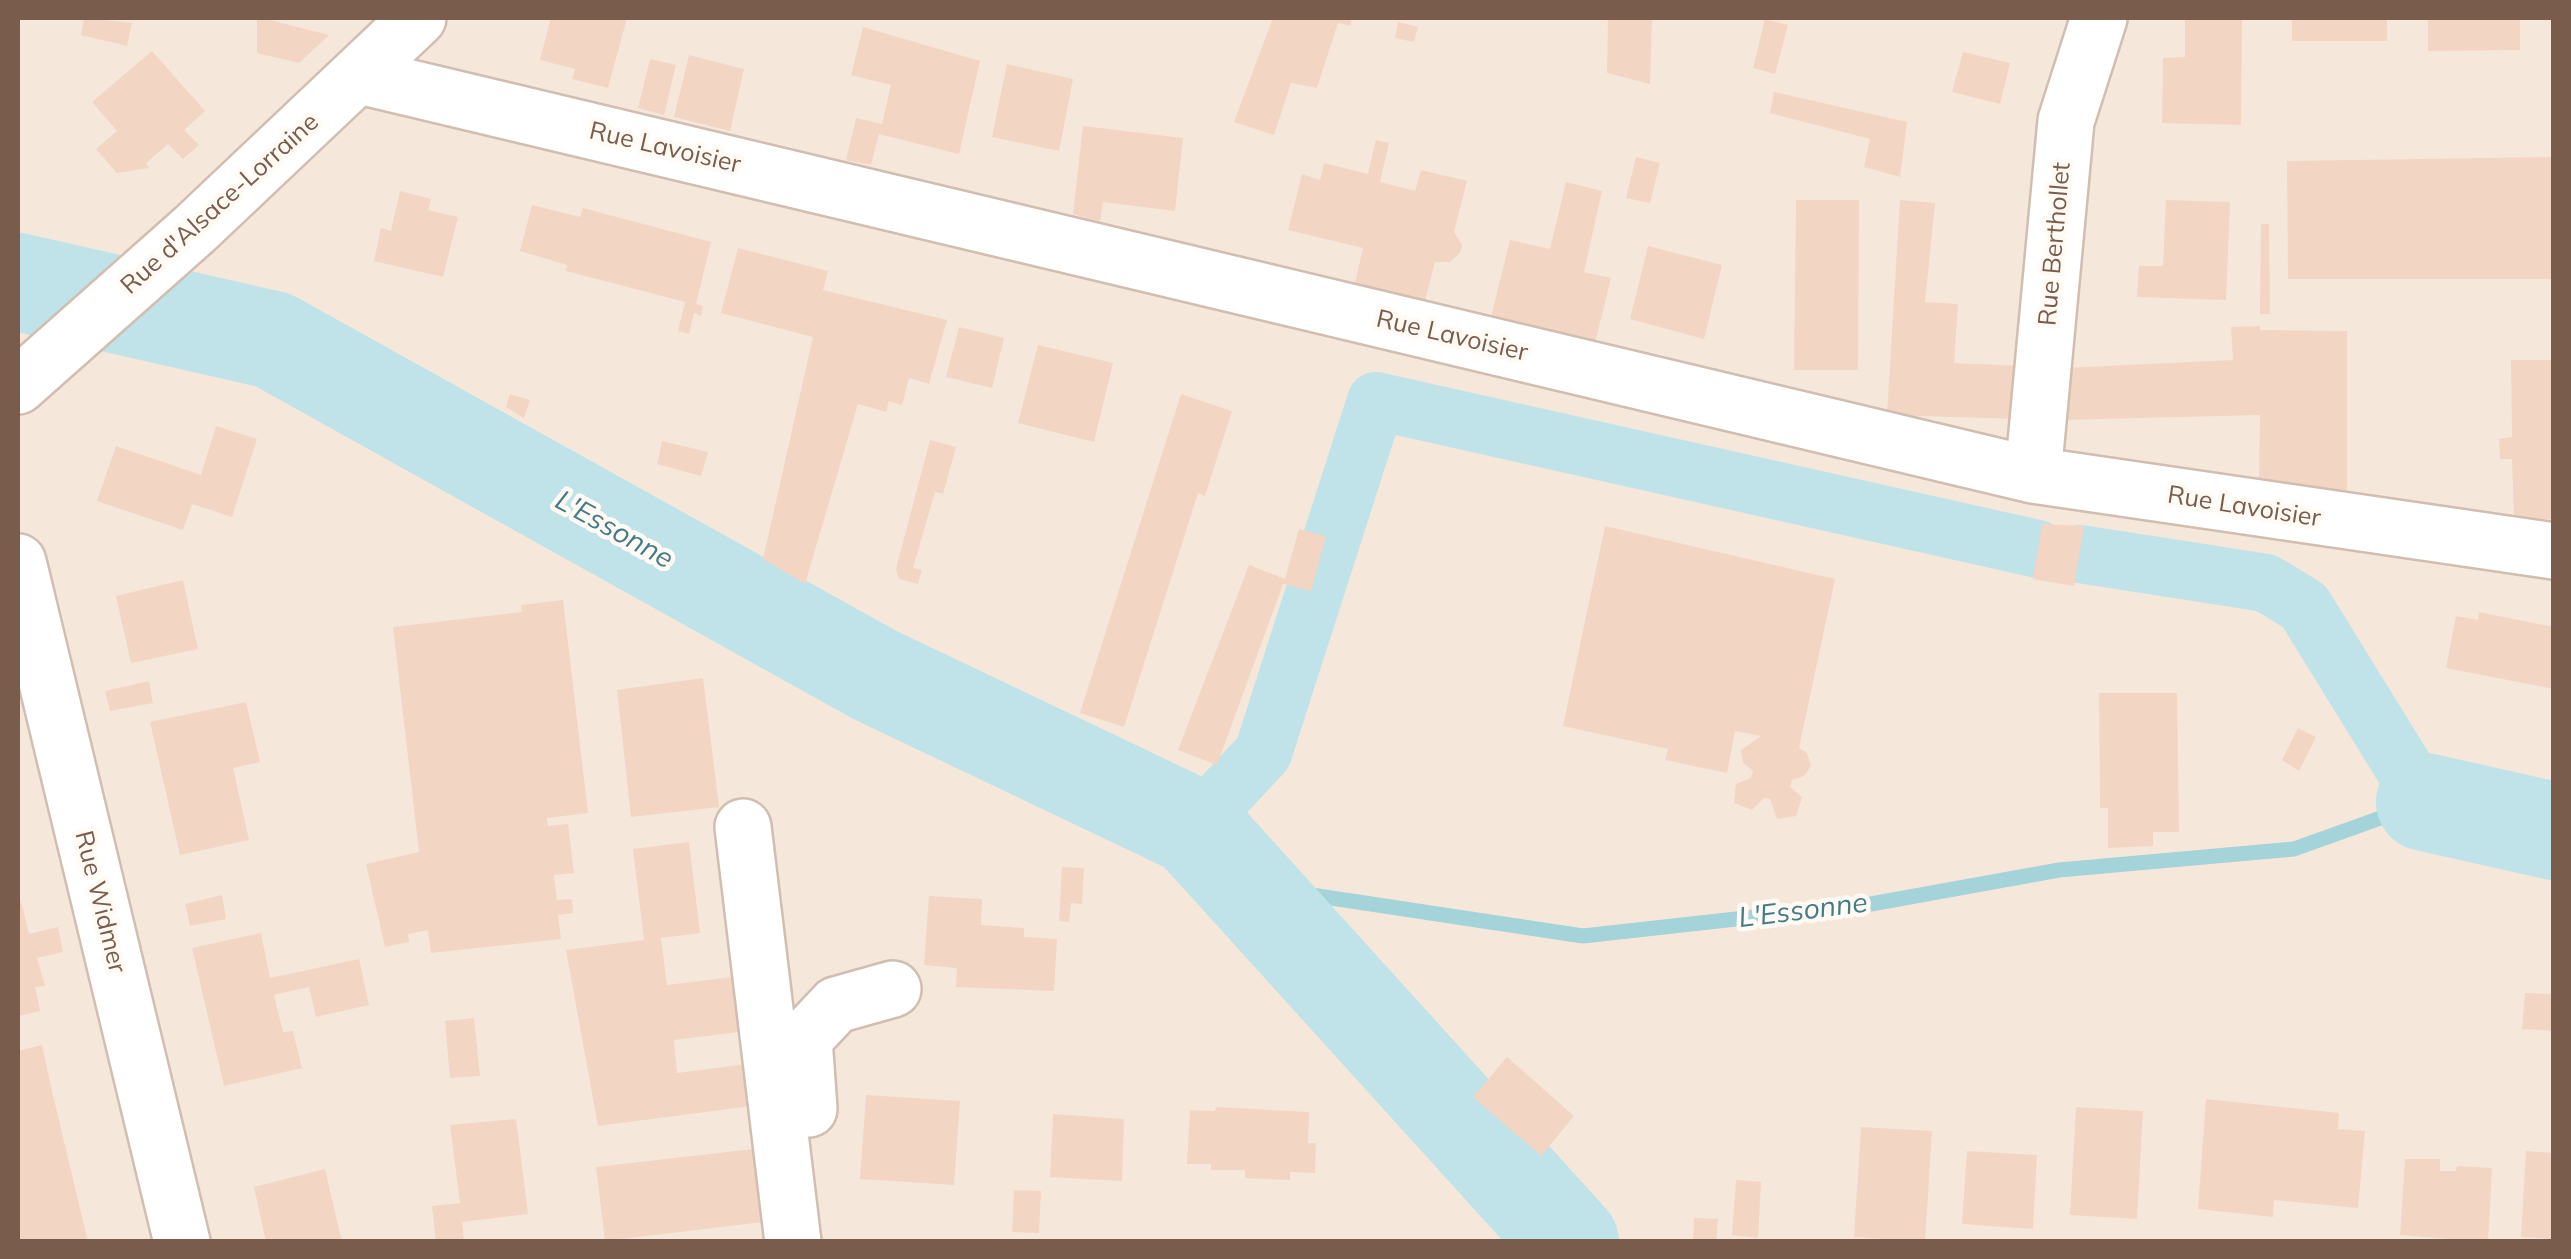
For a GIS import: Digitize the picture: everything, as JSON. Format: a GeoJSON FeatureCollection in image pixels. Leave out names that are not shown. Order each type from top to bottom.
{"type":"FeatureCollection","features":[{"type":"Feature","properties":{"kind":"street","name":"Rue d'Alsace-Lorraine"},"geometry":{"type":"LineString","coordinates":[[27,377],[194,229],[418,18]]}},
{"type":"Feature","properties":{"kind":"street","name":"Rue Berthollet"},"geometry":{"type":"LineString","coordinates":[[2034,475],[2066,121],[2099,18]]}},
{"type":"Feature","properties":{"kind":"street","name":"Rue Lavoisier"},"geometry":{"type":"LineString","coordinates":[[360,76],[2034,475],[2554,552]]}},
{"type":"Feature","properties":{"kind":"street","name":"Rue Widmer"},"geometry":{"type":"LineString","coordinates":[[18,562],[182,1242]]}},
{"type":"Feature","properties":{"kind":"street"},"geometry":{"type":"LineString","coordinates":[[742,827],[793,1242]]}},
{"type":"Feature","properties":{"kind":"street"},"geometry":{"type":"LineString","coordinates":[[819,1242],[804,1039],[836,1006],[893,990]]}},
{"type":"Feature","properties":{"kind":"shaded area"},"geometry":{"type":"Polygon","coordinates":[[[18,18],[2553,18],[2553,1241],[18,1241],[18,18]]]}},
{"type":"Feature","properties":{"kind":"building"},"geometry":{"type":"Polygon","coordinates":[[[84,18],[132,23],[127,46],[81,35],[84,18]]]}},
{"type":"Feature","properties":{"kind":"building"},"geometry":{"type":"Polygon","coordinates":[[[257,18],[329,35],[299,63],[257,53],[257,18]]]}},
{"type":"Feature","properties":{"kind":"building"},"geometry":{"type":"Polygon","coordinates":[[[551,18],[627,18],[608,88],[572,79],[575,69],[540,60],[551,18]]]}},
{"type":"Feature","properties":{"kind":"building"},"geometry":{"type":"Polygon","coordinates":[[[1273,18],[1352,18],[1350,26],[1338,23],[1317,88],[1291,83],[1274,135],[1234,122],[1273,18]]]}},
{"type":"Feature","properties":{"kind":"building"},"geometry":{"type":"Polygon","coordinates":[[[1608,18],[1652,18],[1650,84],[1607,73],[1608,18]]]}},
{"type":"Feature","properties":{"kind":"building"},"geometry":{"type":"Polygon","coordinates":[[[2185,18],[2242,18],[2241,125],[2162,123],[2163,58],[2185,57],[2185,18]]]}},
{"type":"Feature","properties":{"kind":"building"},"geometry":{"type":"Polygon","coordinates":[[[2292,18],[2387,18],[2387,41],[2292,41],[2292,18]]]}},
{"type":"Feature","properties":{"kind":"building"},"geometry":{"type":"Polygon","coordinates":[[[2428,18],[2520,18],[2520,50],[2428,51],[2428,18]]]}},
{"type":"Feature","properties":{"kind":"building"},"geometry":{"type":"Polygon","coordinates":[[[1765,19],[1788,25],[1775,74],[1753,68],[1765,19]]]}},
{"type":"Feature","properties":{"kind":"building"},"geometry":{"type":"Polygon","coordinates":[[[1398,22],[1418,27],[1414,42],[1395,38],[1398,22]]]}},
{"type":"Feature","properties":{"kind":"building"},"geometry":{"type":"Polygon","coordinates":[[[863,27],[980,61],[959,154],[879,134],[871,165],[846,160],[856,118],[882,124],[891,85],[851,75],[863,27]]]}},
{"type":"Feature","properties":{"kind":"building"},"geometry":{"type":"Polygon","coordinates":[[[152,51],[205,111],[184,130],[199,145],[183,159],[168,144],[146,163],[149,168],[117,173],[96,149],[117,131],[92,102],[152,51]]]}},
{"type":"Feature","properties":{"kind":"building"},"geometry":{"type":"Polygon","coordinates":[[[1963,52],[2010,63],[2000,104],[1952,92],[1963,52]]]}},
{"type":"Feature","properties":{"kind":"building"},"geometry":{"type":"Polygon","coordinates":[[[689,55],[744,69],[730,131],[674,117],[689,55]]]}},
{"type":"Feature","properties":{"kind":"building"},"geometry":{"type":"Polygon","coordinates":[[[650,59],[676,65],[664,115],[638,108],[650,59]]]}},
{"type":"Feature","properties":{"kind":"building"},"geometry":{"type":"Polygon","coordinates":[[[1007,64],[1073,79],[1059,151],[992,137],[1007,64]]]}},
{"type":"Feature","properties":{"kind":"building"},"geometry":{"type":"Polygon","coordinates":[[[1774,92],[1907,122],[1900,177],[1864,167],[1870,139],[1770,113],[1774,92]]]}},
{"type":"Feature","properties":{"kind":"building"},"geometry":{"type":"Polygon","coordinates":[[[1083,126],[1183,138],[1175,211],[1103,202],[1100,222],[1073,214],[1083,126]]]}},
{"type":"Feature","properties":{"kind":"building"},"geometry":{"type":"Polygon","coordinates":[[[1376,140],[1389,143],[1380,182],[1415,191],[1421,170],[1467,181],[1454,232],[1462,245],[1460,253],[1450,262],[1435,262],[1425,301],[1355,283],[1363,248],[1288,230],[1302,174],[1320,180],[1324,163],[1368,174],[1376,140]]]}},
{"type":"Feature","properties":{"kind":"building"},"geometry":{"type":"Polygon","coordinates":[[[1636,157],[1660,163],[1650,203],[1626,198],[1636,157]]]}},
{"type":"Feature","properties":{"kind":"building"},"geometry":{"type":"Polygon","coordinates":[[[2552,157],[2554,279],[2288,279],[2287,161],[2552,157]]]}},
{"type":"Feature","properties":{"kind":"building"},"geometry":{"type":"Polygon","coordinates":[[[1566,182],[1602,191],[1584,272],[1611,278],[1595,343],[1491,317],[1510,240],[1550,249],[1566,182]]]}},
{"type":"Feature","properties":{"kind":"building"},"geometry":{"type":"Polygon","coordinates":[[[400,191],[431,199],[428,210],[458,217],[443,277],[374,261],[381,228],[391,231],[400,191]]]}},
{"type":"Feature","properties":{"kind":"building"},"geometry":{"type":"Polygon","coordinates":[[[1796,200],[1859,200],[1858,370],[1794,370],[1796,200]]]}},
{"type":"Feature","properties":{"kind":"building"},"geometry":{"type":"Polygon","coordinates":[[[1900,200],[1935,203],[1925,302],[1958,304],[1954,363],[2021,366],[2019,419],[1887,415],[1900,200]]]}},
{"type":"Feature","properties":{"kind":"building"},"geometry":{"type":"Polygon","coordinates":[[[2166,200],[2230,202],[2226,300],[2137,297],[2139,266],[2163,266],[2166,200]]]}},
{"type":"Feature","properties":{"kind":"building"},"geometry":{"type":"Polygon","coordinates":[[[532,205],[580,217],[583,208],[711,242],[696,304],[703,306],[701,316],[694,313],[689,334],[678,331],[685,302],[566,271],[567,265],[520,251],[532,205]]]}},
{"type":"Feature","properties":{"kind":"building"},"geometry":{"type":"Polygon","coordinates":[[[2261,224],[2269,224],[2270,314],[2260,314],[2261,224]]]}},
{"type":"Feature","properties":{"kind":"building"},"geometry":{"type":"Polygon","coordinates":[[[1648,246],[1722,265],[1704,339],[1630,319],[1648,246]]]}},
{"type":"Feature","properties":{"kind":"building"},"geometry":{"type":"Polygon","coordinates":[[[738,248],[828,271],[823,290],[947,320],[929,384],[909,378],[902,405],[889,401],[886,412],[858,404],[805,584],[763,559],[813,337],[721,313],[738,248]]]}},
{"type":"Feature","properties":{"kind":"building"},"geometry":{"type":"Polygon","coordinates":[[[2260,326],[2260,330],[2347,331],[2347,494],[2259,481],[2260,415],[2061,420],[2064,368],[2233,360],[2231,327],[2260,326]]]}},
{"type":"Feature","properties":{"kind":"building"},"geometry":{"type":"Polygon","coordinates":[[[959,327],[1004,338],[992,388],[946,377],[959,327]]]}},
{"type":"Feature","properties":{"kind":"building"},"geometry":{"type":"Polygon","coordinates":[[[1038,345],[1113,363],[1094,442],[1018,423],[1038,345]]]}},
{"type":"Feature","properties":{"kind":"building"},"geometry":{"type":"Polygon","coordinates":[[[2511,360],[2554,360],[2554,519],[2514,518],[2512,459],[2500,459],[2499,439],[2512,437],[2511,360]]]}},
{"type":"Feature","properties":{"kind":"building"},"geometry":{"type":"Polygon","coordinates":[[[510,394],[530,400],[524,418],[506,407],[510,394]]]}},
{"type":"Feature","properties":{"kind":"building"},"geometry":{"type":"Polygon","coordinates":[[[1181,394],[1232,411],[1205,496],[1198,493],[1124,727],[1080,713],[1181,394]]]}},
{"type":"Feature","properties":{"kind":"building"},"geometry":{"type":"Polygon","coordinates":[[[216,426],[257,439],[232,517],[192,504],[183,530],[97,501],[116,446],[201,475],[216,426]]]}},
{"type":"Feature","properties":{"kind":"building"},"geometry":{"type":"Polygon","coordinates":[[[930,440],[956,447],[943,494],[935,492],[913,568],[922,570],[918,584],[899,579],[896,569],[930,440]]]}},
{"type":"Feature","properties":{"kind":"building"},"geometry":{"type":"Polygon","coordinates":[[[662,441],[708,452],[701,476],[657,464],[662,441]]]}},
{"type":"Feature","properties":{"kind":"building"},"geometry":{"type":"Polygon","coordinates":[[[2042,524],[2084,526],[2074,586],[2033,579],[2042,524]]]}},
{"type":"Feature","properties":{"kind":"building"},"geometry":{"type":"Polygon","coordinates":[[[1605,526],[1835,579],[1799,748],[1807,753],[1811,766],[1804,776],[1792,780],[1790,787],[1802,797],[1796,816],[1777,819],[1770,799],[1764,798],[1752,810],[1734,803],[1736,784],[1751,778],[1753,771],[1743,763],[1741,750],[1761,736],[1735,731],[1727,773],[1665,760],[1668,749],[1563,726],[1605,526]]]}},
{"type":"Feature","properties":{"kind":"building"},"geometry":{"type":"Polygon","coordinates":[[[1299,529],[1326,536],[1311,591],[1283,584],[1217,765],[1178,750],[1249,565],[1285,579],[1299,529]]]}},
{"type":"Feature","properties":{"kind":"building"},"geometry":{"type":"Polygon","coordinates":[[[183,580],[198,649],[131,663],[116,596],[183,580]]]}},
{"type":"Feature","properties":{"kind":"building"},"geometry":{"type":"Polygon","coordinates":[[[563,600],[588,813],[547,818],[548,826],[568,824],[574,873],[554,875],[557,900],[572,899],[573,913],[558,915],[561,939],[431,953],[428,930],[408,934],[409,942],[385,947],[366,864],[419,852],[393,627],[522,612],[521,605],[563,600]]]}},
{"type":"Feature","properties":{"kind":"building"},"geometry":{"type":"Polygon","coordinates":[[[2479,612],[2554,627],[2554,689],[2446,668],[2456,616],[2478,620],[2479,612]]]}},
{"type":"Feature","properties":{"kind":"building"},"geometry":{"type":"Polygon","coordinates":[[[703,678],[719,807],[631,817],[617,690],[703,678]]]}},
{"type":"Feature","properties":{"kind":"building"},"geometry":{"type":"Polygon","coordinates":[[[149,681],[153,703],[110,711],[105,691],[149,681]]]}},
{"type":"Feature","properties":{"kind":"building"},"geometry":{"type":"Polygon","coordinates":[[[2099,693],[2177,693],[2179,832],[2153,832],[2153,846],[2108,848],[2108,808],[2100,808],[2099,693]]]}},
{"type":"Feature","properties":{"kind":"building"},"geometry":{"type":"Polygon","coordinates":[[[246,702],[260,762],[233,768],[249,840],[180,855],[150,722],[246,702]]]}},
{"type":"Feature","properties":{"kind":"building"},"geometry":{"type":"Polygon","coordinates":[[[2298,728],[2316,737],[2299,771],[2282,760],[2298,728]]]}},
{"type":"Feature","properties":{"kind":"building"},"geometry":{"type":"Polygon","coordinates":[[[689,842],[700,933],[661,938],[667,985],[741,976],[747,1031],[674,1040],[677,1073],[755,1063],[759,1105],[598,1126],[566,950],[644,940],[633,849],[689,842]]]}},
{"type":"Feature","properties":{"kind":"building"},"geometry":{"type":"Polygon","coordinates":[[[1062,867],[1084,868],[1082,904],[1071,903],[1069,922],[1059,921],[1062,867]]]}},
{"type":"Feature","properties":{"kind":"building"},"geometry":{"type":"Polygon","coordinates":[[[18,890],[29,934],[58,927],[63,952],[37,958],[45,986],[35,987],[40,1011],[18,1016],[18,890]]]}},
{"type":"Feature","properties":{"kind":"building"},"geometry":{"type":"Polygon","coordinates":[[[222,895],[226,919],[190,926],[185,904],[222,895]]]}},
{"type":"Feature","properties":{"kind":"building"},"geometry":{"type":"Polygon","coordinates":[[[929,896],[982,899],[981,925],[1024,928],[1024,937],[1057,939],[1054,991],[956,987],[957,968],[924,965],[929,896]]]}},
{"type":"Feature","properties":{"kind":"building"},"geometry":{"type":"Polygon","coordinates":[[[261,933],[270,978],[359,959],[369,1005],[316,1017],[309,987],[274,995],[283,1032],[293,1031],[302,1068],[224,1086],[192,948],[261,933]]]}},
{"type":"Feature","properties":{"kind":"building"},"geometry":{"type":"Polygon","coordinates":[[[2525,993],[2554,994],[2554,1031],[2522,1029],[2525,993]]]}},
{"type":"Feature","properties":{"kind":"building"},"geometry":{"type":"Polygon","coordinates":[[[474,1018],[480,1076],[450,1078],[445,1021],[474,1018]]]}},
{"type":"Feature","properties":{"kind":"building"},"geometry":{"type":"Polygon","coordinates":[[[42,1045],[88,1242],[21,1242],[18,1051],[42,1045]]]}},
{"type":"Feature","properties":{"kind":"building"},"geometry":{"type":"Polygon","coordinates":[[[1507,1057],[1574,1116],[1541,1156],[1473,1097],[1507,1057]]]}},
{"type":"Feature","properties":{"kind":"building"},"geometry":{"type":"Polygon","coordinates":[[[866,1095],[960,1101],[954,1185],[860,1179],[866,1095]]]}},
{"type":"Feature","properties":{"kind":"building"},"geometry":{"type":"Polygon","coordinates":[[[2206,1099],[2339,1113],[2338,1129],[2365,1131],[2358,1208],[2274,1200],[2273,1217],[2198,1209],[2206,1099]]]}},
{"type":"Feature","properties":{"kind":"building"},"geometry":{"type":"Polygon","coordinates":[[[1216,1107],[1309,1112],[1308,1143],[1316,1143],[1315,1173],[1290,1172],[1290,1180],[1245,1178],[1245,1170],[1211,1170],[1211,1164],[1187,1164],[1190,1110],[1215,1111],[1216,1107]]]}},
{"type":"Feature","properties":{"kind":"building"},"geometry":{"type":"Polygon","coordinates":[[[2076,1107],[2143,1111],[2137,1219],[2070,1215],[2076,1107]]]}},
{"type":"Feature","properties":{"kind":"building"},"geometry":{"type":"Polygon","coordinates":[[[1053,1114],[1124,1119],[1122,1181],[1050,1177],[1053,1114]]]}},
{"type":"Feature","properties":{"kind":"building"},"geometry":{"type":"Polygon","coordinates":[[[516,1119],[528,1214],[462,1222],[464,1242],[436,1242],[432,1206],[460,1203],[450,1125],[516,1119]]]}},
{"type":"Feature","properties":{"kind":"building"},"geometry":{"type":"Polygon","coordinates":[[[1861,1127],[1932,1131],[1925,1242],[1854,1237],[1861,1127]]]}},
{"type":"Feature","properties":{"kind":"building"},"geometry":{"type":"Polygon","coordinates":[[[762,1148],[771,1221],[605,1241],[596,1167],[762,1148]]]}},
{"type":"Feature","properties":{"kind":"building"},"geometry":{"type":"Polygon","coordinates":[[[1967,1151],[2037,1155],[2033,1229],[1962,1224],[1967,1151]]]}},
{"type":"Feature","properties":{"kind":"building"},"geometry":{"type":"Polygon","coordinates":[[[2526,1151],[2554,1153],[2554,1239],[2521,1237],[2526,1151]]]}},
{"type":"Feature","properties":{"kind":"building"},"geometry":{"type":"Polygon","coordinates":[[[2405,1159],[2440,1159],[2440,1171],[2456,1171],[2457,1166],[2492,1168],[2488,1242],[2400,1235],[2405,1159]]]}},
{"type":"Feature","properties":{"kind":"building"},"geometry":{"type":"Polygon","coordinates":[[[325,1169],[342,1242],[266,1242],[254,1187],[325,1169]]]}},
{"type":"Feature","properties":{"kind":"building"},"geometry":{"type":"Polygon","coordinates":[[[1736,1180],[1761,1182],[1758,1238],[1732,1235],[1736,1180]]]}},
{"type":"Feature","properties":{"kind":"building"},"geometry":{"type":"Polygon","coordinates":[[[1014,1190],[1041,1191],[1039,1233],[1012,1232],[1014,1190]]]}},
{"type":"Feature","properties":{"kind":"building"},"geometry":{"type":"Polygon","coordinates":[[[1694,1218],[1718,1219],[1716,1242],[1693,1242],[1694,1218]]]}},
{"type":"Feature","properties":{"kind":"waterway","name":"L'Essonne"},"geometry":{"type":"LineString","coordinates":[[18,282],[273,340],[875,675],[1194,827],[1570,1242]]}},
{"type":"Feature","properties":{"kind":"waterway","name":"L'Essonne"},"geometry":{"type":"LineString","coordinates":[[1194,827],[1263,753],[1376,401],[2038,549]]}},
{"type":"Feature","properties":{"kind":"waterway","name":"L'Essonne"},"geometry":{"type":"LineString","coordinates":[[2080,554],[2266,583],[2304,606],[2425,802]]}},
{"type":"Feature","properties":{"kind":"waterway","name":"L'Essonne"},"geometry":{"type":"LineString","coordinates":[[1194,827],[1285,891],[1583,936],[1871,904],[2059,870],[2294,849],[2425,802]]}},
{"type":"Feature","properties":{"kind":"waterway","name":"L'Essonne"},"geometry":{"type":"LineString","coordinates":[[2425,802],[2554,831]]}}]}
